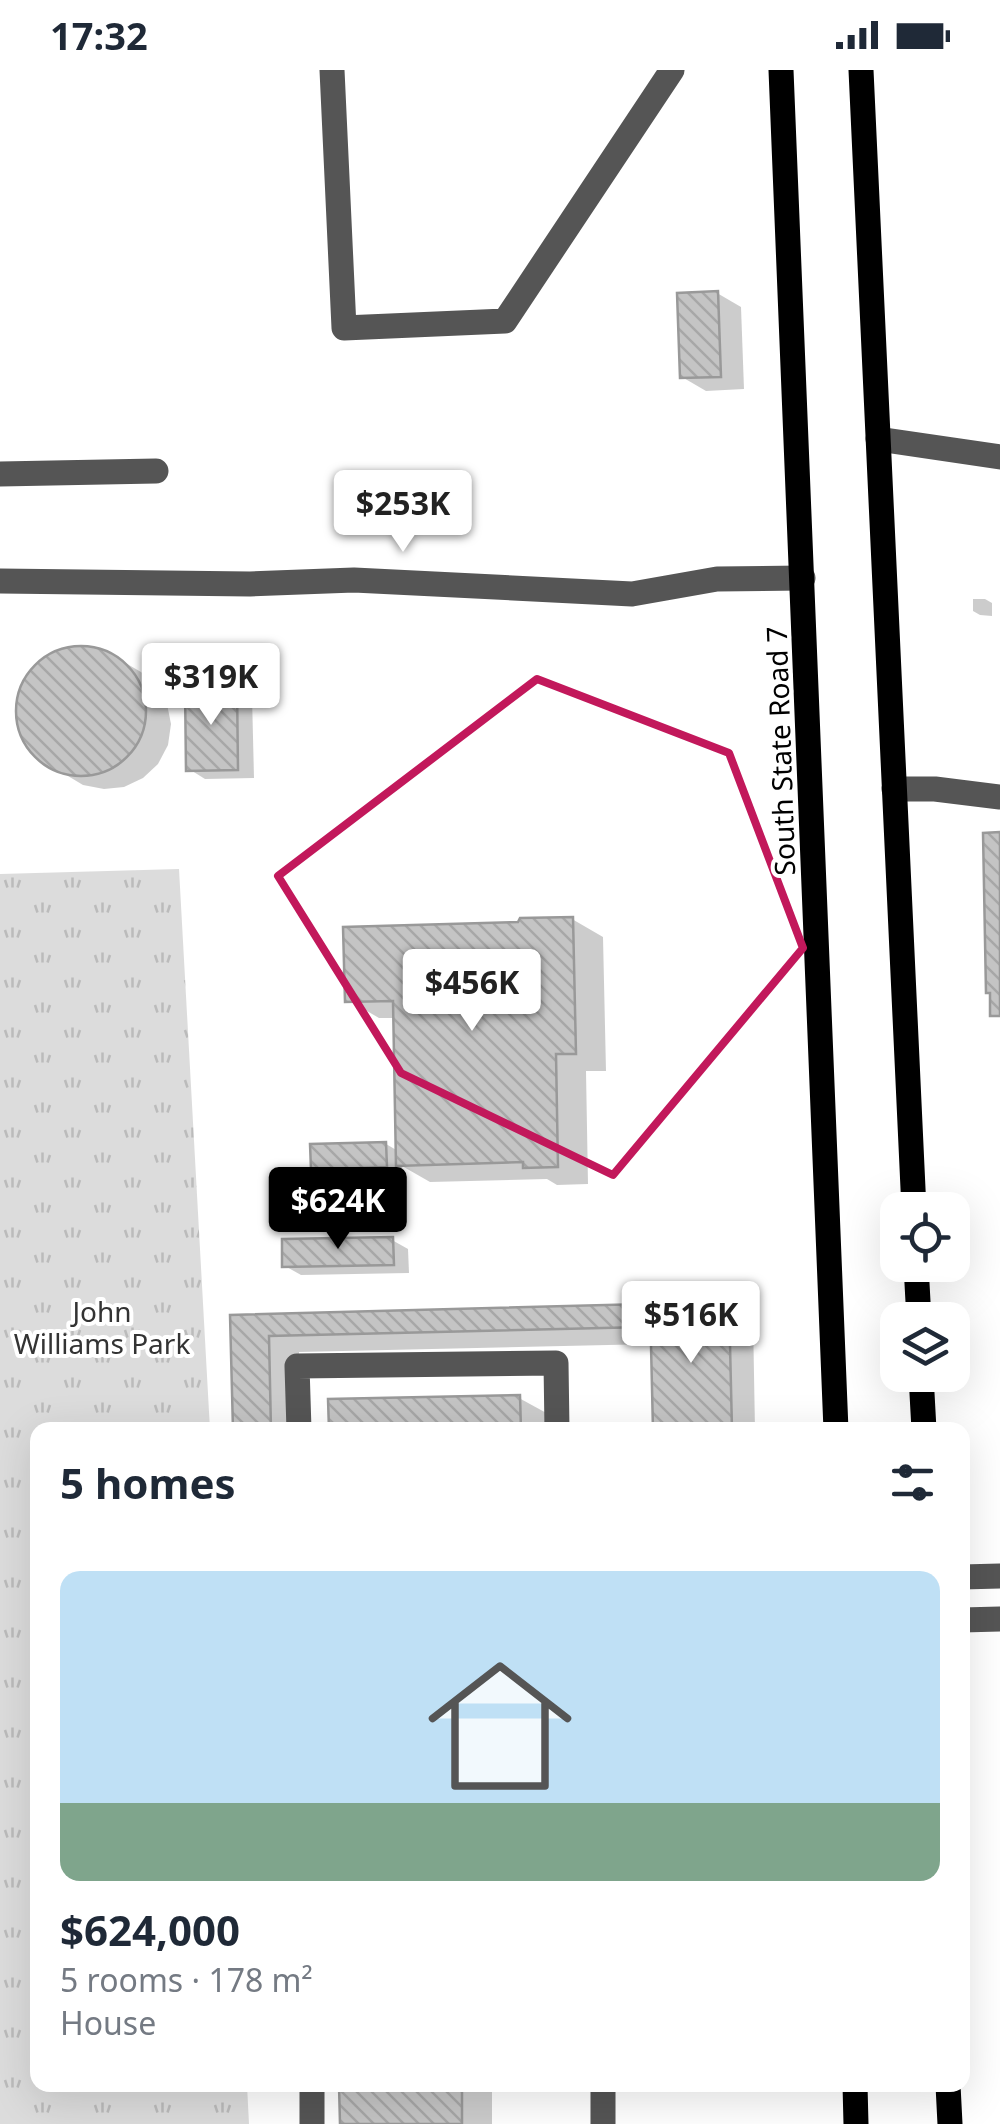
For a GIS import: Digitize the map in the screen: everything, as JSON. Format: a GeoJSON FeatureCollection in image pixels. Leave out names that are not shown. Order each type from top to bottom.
{"type":"FeatureCollection","features":[{"type":"Feature","properties":{"kind":"main road","name":"South State Road 7"},"geometry":{"type":"LineString","coordinates":[[781,70],[836,1422]]}},
{"type":"Feature","properties":{"kind":"main road"},"geometry":{"type":"LineString","coordinates":[[861,70],[913,1192]]}},
{"type":"Feature","properties":{"kind":"main road"},"geometry":{"type":"LineString","coordinates":[[923,1392],[924,1422]]}},
{"type":"Feature","properties":{"kind":"main road"},"geometry":{"type":"LineString","coordinates":[[855,2092],[856,2124]]}},
{"type":"Feature","properties":{"kind":"main road"},"geometry":{"type":"LineString","coordinates":[[948,2092],[950,2124]]}},
{"type":"Feature","properties":{"kind":"street"},"geometry":{"type":"LineString","coordinates":[[332,70],[344,328],[505,321],[672,70]]}},
{"type":"Feature","properties":{"kind":"street"},"geometry":{"type":"LineString","coordinates":[[878,439],[1000,457]]}},
{"type":"Feature","properties":{"kind":"street"},"geometry":{"type":"LineString","coordinates":[[0,474],[156,471]]}},
{"type":"Feature","properties":{"kind":"street"},"geometry":{"type":"LineString","coordinates":[[0,580],[250,584],[354,580],[632,594],[716,579],[803,578]]}},
{"type":"Feature","properties":{"kind":"street"},"geometry":{"type":"LineString","coordinates":[[894,789],[935,788],[1000,797]]}},
{"type":"Feature","properties":{"kind":"street"},"geometry":{"type":"LineString","coordinates":[[299,1422],[297,1366],[556,1362],[557,1422]]}},
{"type":"Feature","properties":{"kind":"street"},"geometry":{"type":"LineString","coordinates":[[970,1577],[1000,1576]]}},
{"type":"Feature","properties":{"kind":"street"},"geometry":{"type":"LineString","coordinates":[[970,1620],[1000,1619]]}},
{"type":"Feature","properties":{"kind":"street"},"geometry":{"type":"LineString","coordinates":[[312,2092],[312,2124]]}},
{"type":"Feature","properties":{"kind":"street"},"geometry":{"type":"LineString","coordinates":[[603,2092],[604,2124]]}},
{"type":"Feature","properties":{"kind":"highlighted area"},"geometry":{"type":"Polygon","coordinates":[[[537,679],[729,753],[803,948],[613,1175],[401,1073],[278,876],[537,679]]]}},
{"type":"Feature","properties":{"kind":"green space","name":"John Williams Park"},"geometry":{"type":"Polygon","coordinates":[[[179,869],[210,1422],[30,1422],[30,2092],[247,2092],[249,2124],[0,2124],[0,874],[179,869]]]}},
{"type":"Feature","properties":{"kind":"building"},"geometry":{"type":"Polygon","coordinates":[[[718,291],[721,377],[680,378],[677,293],[718,291]]]}},
{"type":"Feature","properties":{"kind":"building"},"geometry":{"type":"Polygon","coordinates":[[[81,646],[106,651],[127,665],[141,686],[146,711],[141,736],[127,757],[106,771],[81,776],[56,771],[35,757],[21,736],[16,711],[21,686],[35,665],[56,651],[81,646]]]}},
{"type":"Feature","properties":{"kind":"building"},"geometry":{"type":"Polygon","coordinates":[[[237,685],[238,770],[186,771],[185,686],[237,685]]]}},
{"type":"Feature","properties":{"kind":"building"},"geometry":{"type":"Polygon","coordinates":[[[1000,832],[1000,1016],[990,1016],[990,993],[986,993],[983,833],[1000,832]]]}},
{"type":"Feature","properties":{"kind":"building"},"geometry":{"type":"Polygon","coordinates":[[[573,917],[576,1054],[556,1054],[558,1167],[523,1168],[523,1162],[396,1166],[393,1001],[345,1002],[343,927],[573,917]]]}},
{"type":"Feature","properties":{"kind":"building"},"geometry":{"type":"Polygon","coordinates":[[[386,1142],[387,1167],[311,1170],[310,1144],[386,1142]]]}},
{"type":"Feature","properties":{"kind":"building"},"geometry":{"type":"Polygon","coordinates":[[[393,1237],[394,1265],[282,1267],[282,1239],[393,1237]]]}},
{"type":"Feature","properties":{"kind":"building"},"geometry":{"type":"Polygon","coordinates":[[[729,1302],[732,1422],[653,1422],[650,1303],[729,1302]]]}},
{"type":"Feature","properties":{"kind":"building"},"geometry":{"type":"Polygon","coordinates":[[[644,1304],[644,1327],[269,1336],[271,1422],[233,1422],[230,1315],[644,1304]]]}},
{"type":"Feature","properties":{"kind":"building"},"geometry":{"type":"Polygon","coordinates":[[[520,1395],[521,1422],[329,1422],[328,1399],[520,1395]]]}},
{"type":"Feature","properties":{"kind":"building"},"geometry":{"type":"Polygon","coordinates":[[[339,2092],[462,2092],[462,2124],[340,2124],[339,2092]]]}}]}
